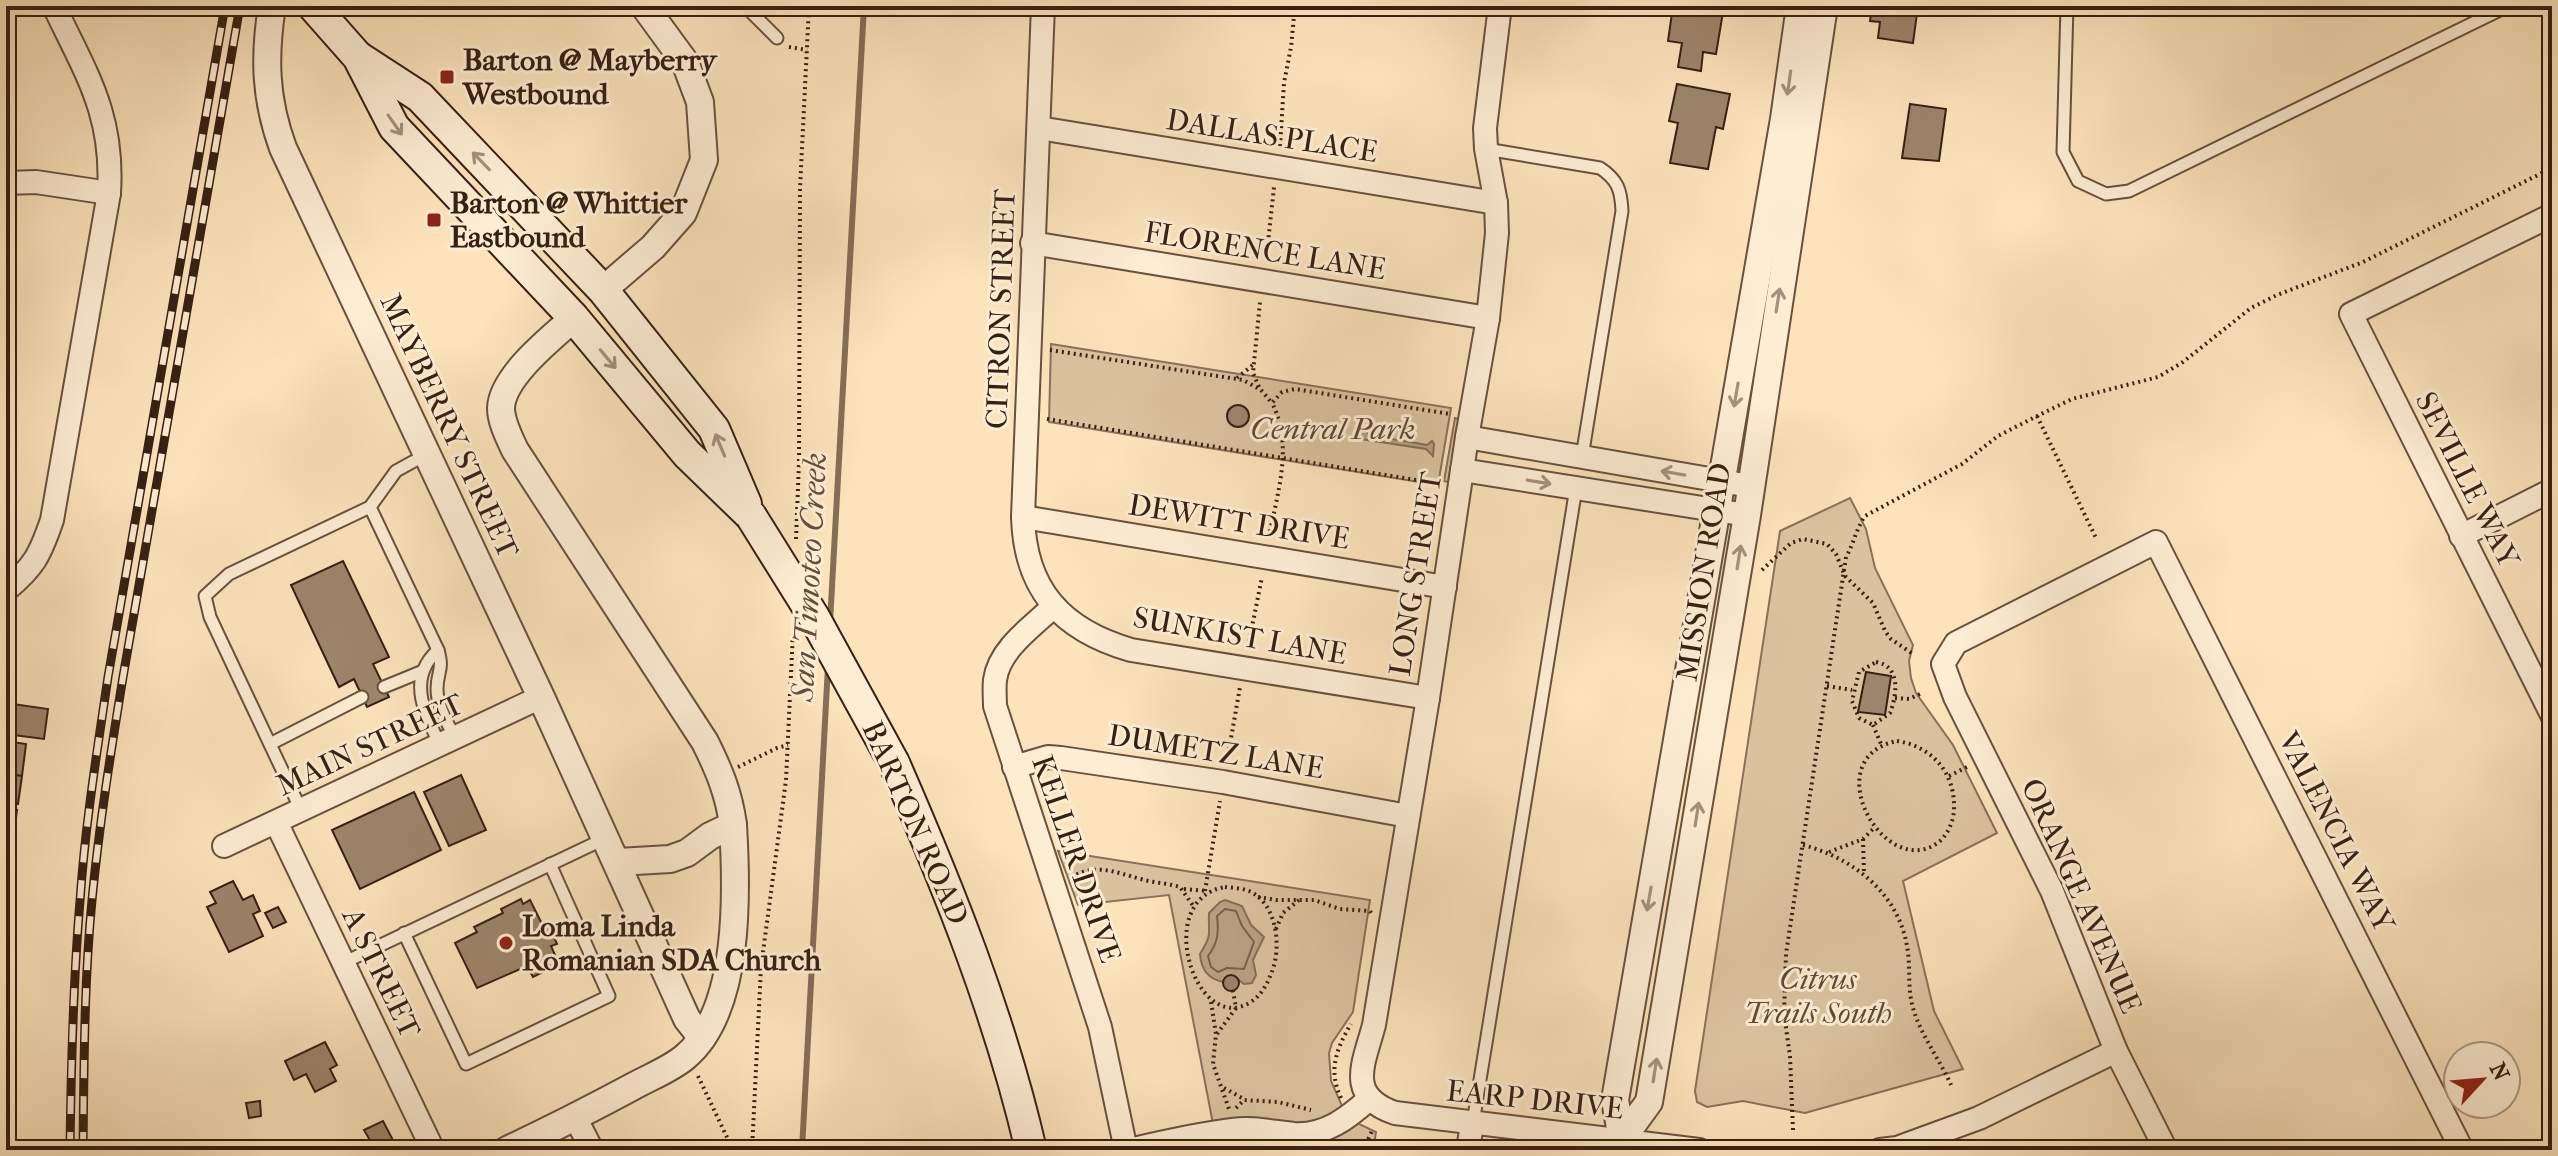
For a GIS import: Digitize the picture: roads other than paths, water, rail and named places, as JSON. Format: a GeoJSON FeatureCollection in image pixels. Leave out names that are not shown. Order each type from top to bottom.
{"type":"FeatureCollection","features":[{"type":"Feature","properties":{"kind":"main road","name":"BARTON ROAD"},"geometry":{"type":"LineString","coordinates":[[313,6],[358,57],[394,127],[574,318],[687,454],[751,516]]}},
{"type":"Feature","properties":{"kind":"main road","name":"BARTON ROAD"},"geometry":{"type":"LineString","coordinates":[[358,57],[420,97],[603,290],[714,429],[751,516],[814,617],[894,763],[980,974],[1018,1094],[1031,1150]]}},
{"type":"Feature","properties":{"kind":"street"},"geometry":{"type":"LineString","coordinates":[[6,590],[30,570],[52,520],[109,193],[111,161],[108,131],[101,107],[54,6]]}},
{"type":"Feature","properties":{"kind":"street","name":"MAYBERRY STREET"},"geometry":{"type":"LineString","coordinates":[[272,6],[267,36],[271,115],[283,148],[618,862],[687,1019],[695,1047]]}},
{"type":"Feature","properties":{"kind":"street"},"geometry":{"type":"LineString","coordinates":[[603,290],[653,247],[683,213],[704,160],[700,102],[685,62],[644,6]]}},
{"type":"Feature","properties":{"kind":"street","name":"CITRON STREET"},"geometry":{"type":"LineString","coordinates":[[1043,6],[1023,517],[1029,567],[1054,606]]}},
{"type":"Feature","properties":{"kind":"street","name":"LONG STREET"},"geometry":{"type":"LineString","coordinates":[[1361,1106],[1361,1073],[1374,1025],[1488,318],[1497,233],[1496,203],[1486,149],[1491,69],[1500,6]]}},
{"type":"Feature","properties":{"kind":"street","name":"MISSION ROAD"},"geometry":{"type":"LineString","coordinates":[[1621,1144],[1615,1100],[1784,119],[1800,6]]}},
{"type":"Feature","properties":{"kind":"street","name":"MISSION ROAD"},"geometry":{"type":"LineString","coordinates":[[1621,1144],[1649,1102],[1747,515],[1824,6]]}},
{"type":"Feature","properties":{"kind":"street","name":"DALLAS PLACE"},"geometry":{"type":"LineString","coordinates":[[1039,128],[1496,203]]}},
{"type":"Feature","properties":{"kind":"street"},"geometry":{"type":"LineString","coordinates":[[6,183],[36,182],[109,193]]}},
{"type":"Feature","properties":{"kind":"street","name":"SEVILLE WAY"},"geometry":{"type":"LineString","coordinates":[[2552,215],[2351,314],[2552,715]]}},
{"type":"Feature","properties":{"kind":"street","name":"FLORENCE LANE"},"geometry":{"type":"LineString","coordinates":[[1032,243],[1488,318]]}},
{"type":"Feature","properties":{"kind":"street","name":"MAYBERRY STREET"},"geometry":{"type":"LineString","coordinates":[[574,318],[512,379],[503,395],[501,412],[515,450],[705,742],[729,797],[737,887],[733,946],[725,982],[695,1047]]}},
{"type":"Feature","properties":{"kind":"street"},"geometry":{"type":"LineString","coordinates":[[1467,437],[1750,486]]}},
{"type":"Feature","properties":{"kind":"street"},"geometry":{"type":"LineString","coordinates":[[1576,488],[1582,457]]}},
{"type":"Feature","properties":{"kind":"street"},"geometry":{"type":"LineString","coordinates":[[1462,470],[1747,515]]}},
{"type":"Feature","properties":{"kind":"street"},"geometry":{"type":"LineString","coordinates":[[2461,536],[2552,490]]}},
{"type":"Feature","properties":{"kind":"street","name":"DEWITT DRIVE"},"geometry":{"type":"LineString","coordinates":[[1023,517],[1445,587]]}},
{"type":"Feature","properties":{"kind":"street","name":"ORANGE AVENUE"},"geometry":{"type":"LineString","coordinates":[[2156,542],[1956,643],[1943,664],[1955,697],[2052,891],[2116,1051],[2166,1150]]}},
{"type":"Feature","properties":{"kind":"street","name":"VALENCIA WAY"},"geometry":{"type":"LineString","coordinates":[[2156,542],[2462,1150]]}},
{"type":"Feature","properties":{"kind":"street","name":"SUNKIST LANE"},"geometry":{"type":"LineString","coordinates":[[1054,606],[1091,636],[1131,650],[1428,698]]}},
{"type":"Feature","properties":{"kind":"street","name":"KELLER DRIVE"},"geometry":{"type":"LineString","coordinates":[[1054,606],[1011,647],[1001,662],[995,679],[995,706],[1100,1027],[1128,1150]]}},
{"type":"Feature","properties":{"kind":"street","name":"MAIN STREET"},"geometry":{"type":"LineString","coordinates":[[224,846],[541,697]]}},
{"type":"Feature","properties":{"kind":"street","name":"DUMETZ LANE"},"geometry":{"type":"LineString","coordinates":[[1014,767],[1048,757],[1061,758],[1223,782],[1408,816]]}},
{"type":"Feature","properties":{"kind":"street","name":"A STREET"},"geometry":{"type":"LineString","coordinates":[[276,822],[433,1150]]}},
{"type":"Feature","properties":{"kind":"street"},"geometry":{"type":"LineString","coordinates":[[618,862],[670,859],[687,853],[710,836],[733,825]]}},
{"type":"Feature","properties":{"kind":"street"},"geometry":{"type":"LineString","coordinates":[[507,1150],[575,1117],[695,1047]]}},
{"type":"Feature","properties":{"kind":"street"},"geometry":{"type":"LineString","coordinates":[[1880,1150],[1897,1148],[1979,1118],[2116,1051]]}},
{"type":"Feature","properties":{"kind":"street"},"geometry":{"type":"LineString","coordinates":[[1128,1150],[1232,1130],[1254,1128],[1295,1134],[1315,1132],[1334,1126],[1361,1106]]}},
{"type":"Feature","properties":{"kind":"street","name":"EARP DRIVE"},"geometry":{"type":"LineString","coordinates":[[1361,1106],[1621,1144],[1699,1150]]}},
{"type":"Feature","properties":{"kind":"street"},"geometry":{"type":"LineString","coordinates":[[575,1117],[592,1150]]}},
{"type":"Feature","properties":{"kind":"street"},"geometry":{"type":"LineString","coordinates":[[1468,1150],[1472,1124]]}},
{"type":"Feature","properties":{"kind":"lane"},"geometry":{"type":"LineString","coordinates":[[745,6],[777,38]]}},
{"type":"Feature","properties":{"kind":"lane"},"geometry":{"type":"LineString","coordinates":[[2067,6],[2063,152],[2078,181],[2106,194],[2129,191],[2508,6]]}},
{"type":"Feature","properties":{"kind":"lane"},"geometry":{"type":"LineString","coordinates":[[1486,149],[1600,168],[1613,177],[1621,190],[1622,211],[1582,457]]}},
{"type":"Feature","properties":{"kind":"lane"},"geometry":{"type":"LineString","coordinates":[[301,810],[210,617],[205,596],[229,574],[370,507],[396,471],[427,454]]}},
{"type":"Feature","properties":{"kind":"lane"},"geometry":{"type":"LineString","coordinates":[[1472,1124],[1576,488]]}},
{"type":"Feature","properties":{"kind":"lane"},"geometry":{"type":"LineString","coordinates":[[370,507],[438,650],[443,667],[437,687],[448,741]]}},
{"type":"Feature","properties":{"kind":"lane"},"geometry":{"type":"LineString","coordinates":[[438,650],[427,660],[420,691],[426,714],[448,741]]}},
{"type":"Feature","properties":{"kind":"lane"},"geometry":{"type":"LineString","coordinates":[[384,687],[423,671]]}},
{"type":"Feature","properties":{"kind":"lane"},"geometry":{"type":"LineString","coordinates":[[270,744],[362,697]]}},
{"type":"Feature","properties":{"kind":"lane"},"geometry":{"type":"LineString","coordinates":[[343,963],[606,838]]}},
{"type":"Feature","properties":{"kind":"lane"},"geometry":{"type":"LineString","coordinates":[[404,933],[466,1064],[481,1057],[609,996],[550,864]]}},
{"type":"Feature","properties":{"kind":"water"},"geometry":{"type":"Polygon","coordinates":[[[1366,431],[1369,435],[1427,445],[1432,441],[1433,456],[1426,449],[1361,439],[1360,433],[1366,431]]]}},
{"type":"Feature","properties":{"kind":"water"},"geometry":{"type":"Polygon","coordinates":[[[1225,900],[1242,906],[1251,925],[1264,937],[1253,960],[1256,975],[1252,983],[1244,984],[1234,976],[1227,976],[1223,982],[1218,981],[1209,976],[1202,964],[1200,954],[1208,938],[1209,913],[1225,900]]]}},
{"type":"Feature","properties":{"kind":"waterway","name":"San Timoteo Creek"},"geometry":{"type":"LineString","coordinates":[[830,623],[864,6]]}},
{"type":"Feature","properties":{"kind":"waterway","name":"San Timoteo Creek"},"geometry":{"type":"LineString","coordinates":[[802,1150],[828,666]]}},
{"type":"Feature","properties":{"kind":"railway"},"geometry":{"type":"LineString","coordinates":[[70,1150],[76,963],[92,789],[108,677],[225,6]]}},
{"type":"Feature","properties":{"kind":"railway"},"geometry":{"type":"LineString","coordinates":[[83,1150],[87,962],[102,816],[123,677],[240,6]]}},
{"type":"Feature","properties":{"kind":"place","name":"Barton @ Mayberry Westbound"},"geometry":{"type":"Point","coordinates":[447,77]}},
{"type":"Feature","properties":{"kind":"place","name":"Barton @ Whittier Eastbound"},"geometry":{"type":"Point","coordinates":[434,220]}},
{"type":"Feature","properties":{"kind":"place","name":"Loma Linda Romanian SDA Church"},"geometry":{"type":"Point","coordinates":[506,943]}},
{"type":"Feature","properties":{"kind":"park label","name":"Central Park"},"geometry":{"type":"Point","coordinates":[1333,429]}},
{"type":"Feature","properties":{"kind":"park label","name":"Citrus Trails South"},"geometry":{"type":"Point","coordinates":[1818,996]}}]}
